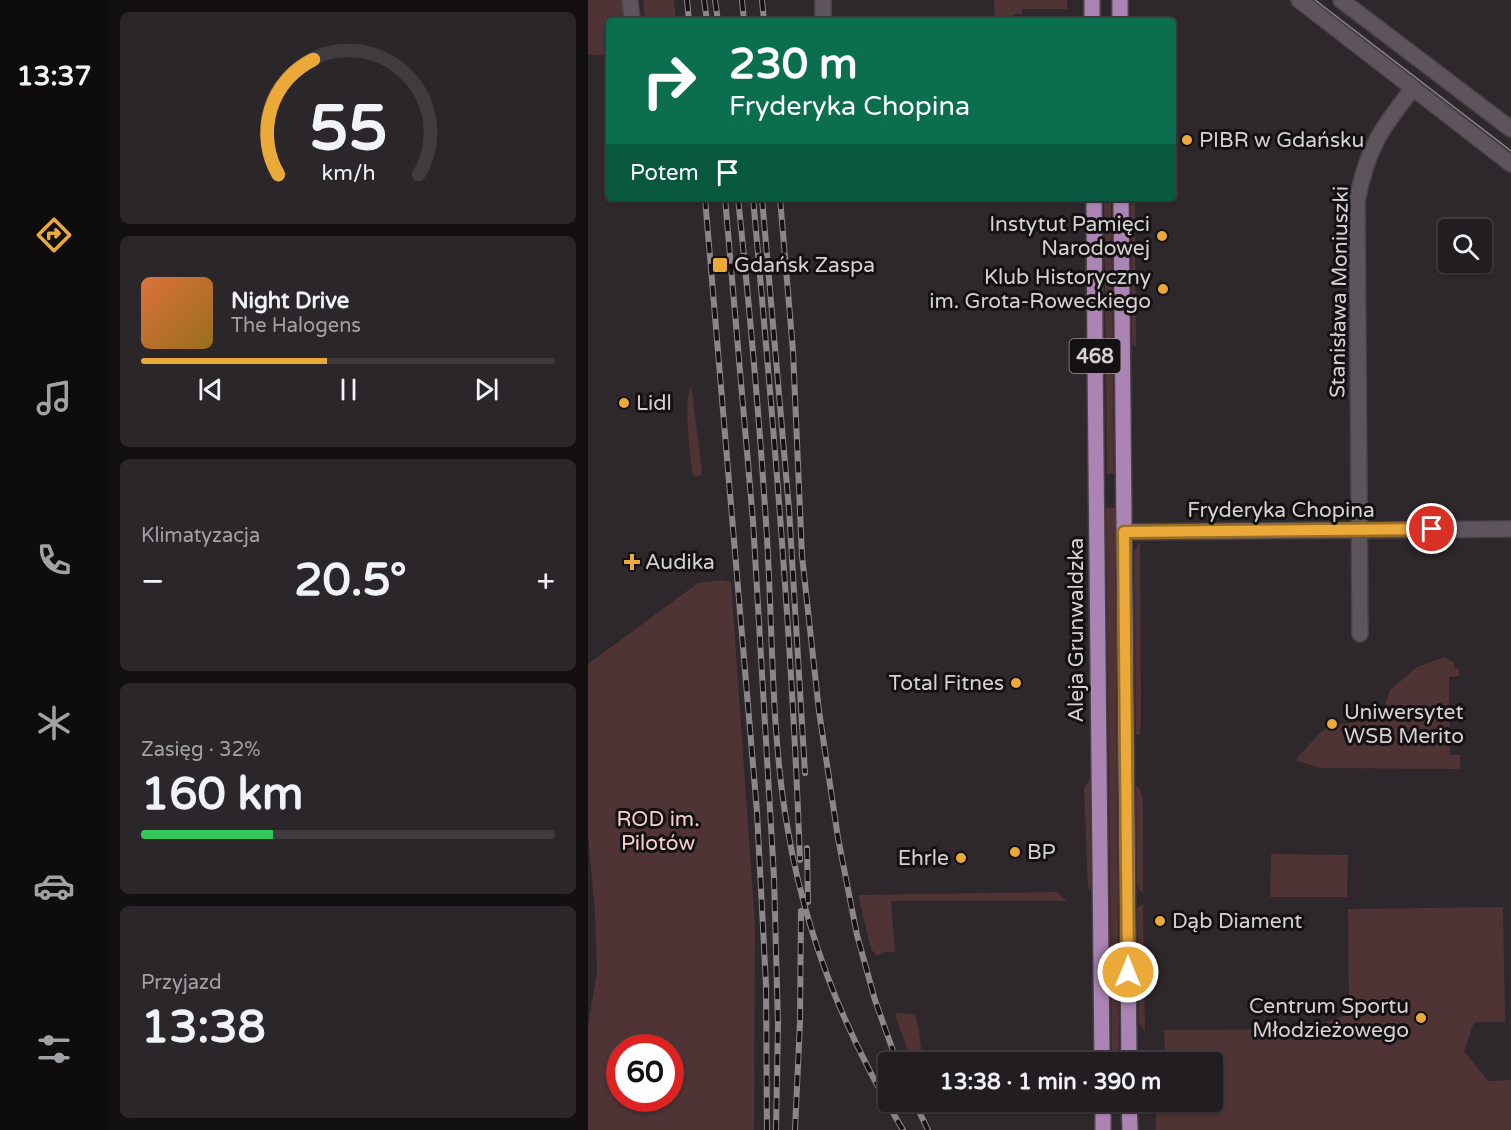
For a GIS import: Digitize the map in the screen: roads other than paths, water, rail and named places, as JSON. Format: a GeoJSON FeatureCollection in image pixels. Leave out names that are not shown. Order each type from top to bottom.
{"type":"FeatureCollection","features":[{"type":"Feature","properties":{"kind":"main road"},"geometry":{"type":"LineString","coordinates":[[1092,0],[1092,18]]}},
{"type":"Feature","properties":{"kind":"main road"},"geometry":{"type":"LineString","coordinates":[[1119,18],[1120,0]]}},
{"type":"Feature","properties":{"kind":"main road","name":"Aleja Grunwaldzka"},"geometry":{"type":"LineString","coordinates":[[1094,201],[1098,669],[1096,755],[1102,1052]]}},
{"type":"Feature","properties":{"kind":"main road","name":"468"},"geometry":{"type":"LineString","coordinates":[[1121,201],[1129,1052]]}},
{"type":"Feature","properties":{"kind":"main road"},"geometry":{"type":"LineString","coordinates":[[1102,1112],[1103,1130]]}},
{"type":"Feature","properties":{"kind":"main road"},"geometry":{"type":"LineString","coordinates":[[1129,1112],[1130,1130]]}},
{"type":"Feature","properties":{"kind":"street"},"geometry":{"type":"LineString","coordinates":[[630,0],[632,18]]}},
{"type":"Feature","properties":{"kind":"street"},"geometry":{"type":"LineString","coordinates":[[823,0],[823,18]]}},
{"type":"Feature","properties":{"kind":"street"},"geometry":{"type":"LineString","coordinates":[[1299,0],[1511,164]]}},
{"type":"Feature","properties":{"kind":"street"},"geometry":{"type":"LineString","coordinates":[[1341,0],[1511,129]]}},
{"type":"Feature","properties":{"kind":"street","name":"Stanisława Moniuszki"},"geometry":{"type":"LineString","coordinates":[[1360,634],[1357,201],[1362,174],[1371,147],[1413,87]]}},
{"type":"Feature","properties":{"kind":"street","name":"Fryderyka Chopina"},"geometry":{"type":"LineString","coordinates":[[1124,532],[1511,529]]}},
{"type":"Feature","properties":{"kind":"tram line"},"geometry":{"type":"LineString","coordinates":[[1315,0],[1511,151]]}},
{"type":"Feature","properties":{"kind":"railway"},"geometry":{"type":"LineString","coordinates":[[687,0],[689,18]]}},
{"type":"Feature","properties":{"kind":"railway"},"geometry":{"type":"LineString","coordinates":[[704,0],[707,18]]}},
{"type":"Feature","properties":{"kind":"railway"},"geometry":{"type":"LineString","coordinates":[[715,0],[718,18]]}},
{"type":"Feature","properties":{"kind":"railway"},"geometry":{"type":"LineString","coordinates":[[742,0],[744,18]]}},
{"type":"Feature","properties":{"kind":"railway"},"geometry":{"type":"LineString","coordinates":[[762,0],[764,18]]}},
{"type":"Feature","properties":{"kind":"railway"},"geometry":{"type":"LineString","coordinates":[[705,201],[757,812],[766,985],[767,1130]]}},
{"type":"Feature","properties":{"kind":"railway"},"geometry":{"type":"LineString","coordinates":[[725,201],[753,521],[774,877],[778,1024],[776,1130]]}},
{"type":"Feature","properties":{"kind":"railway"},"geometry":{"type":"LineString","coordinates":[[738,201],[751,325],[767,538],[775,722],[788,831],[806,910],[831,986],[864,1059],[903,1130]]}},
{"type":"Feature","properties":{"kind":"railway"},"geometry":{"type":"LineString","coordinates":[[753,201],[787,611],[800,860]]}},
{"type":"Feature","properties":{"kind":"railway"},"geometry":{"type":"LineString","coordinates":[[762,201],[789,509],[805,773]]}},
{"type":"Feature","properties":{"kind":"railway"},"geometry":{"type":"LineString","coordinates":[[780,201],[793,351],[802,556],[819,711],[838,838],[857,935],[875,1000],[893,1052]]}},
{"type":"Feature","properties":{"kind":"railway"},"geometry":{"type":"LineString","coordinates":[[807,848],[808,902]]}},
{"type":"Feature","properties":{"kind":"railway"},"geometry":{"type":"LineString","coordinates":[[795,1130],[800,1022],[801,911]]}},
{"type":"Feature","properties":{"kind":"railway"},"geometry":{"type":"LineString","coordinates":[[919,1112],[928,1130]]}},
{"type":"Feature","properties":{"kind":"place","name":"PIBR w Gdańsku"},"geometry":{"type":"Point","coordinates":[1187,140]}},
{"type":"Feature","properties":{"kind":"place","name":"Instytut Pamięci Narodowej"},"geometry":{"type":"Point","coordinates":[1162,236]}},
{"type":"Feature","properties":{"kind":"place","name":"Gdańsk Zaspa"},"geometry":{"type":"Point","coordinates":[720,265]}},
{"type":"Feature","properties":{"kind":"place","name":"Klub Historyczny im. Grota-Roweckiego"},"geometry":{"type":"Point","coordinates":[1163,289]}},
{"type":"Feature","properties":{"kind":"place","name":"Lidl"},"geometry":{"type":"Point","coordinates":[624,403]}},
{"type":"Feature","properties":{"kind":"place","name":"Audika"},"geometry":{"type":"Point","coordinates":[632,562]}},
{"type":"Feature","properties":{"kind":"place","name":"Total Fitnes"},"geometry":{"type":"Point","coordinates":[1016,683]}},
{"type":"Feature","properties":{"kind":"place","name":"Uniwersytet WSB Merito"},"geometry":{"type":"Point","coordinates":[1332,724]}},
{"type":"Feature","properties":{"kind":"place","name":"BP"},"geometry":{"type":"Point","coordinates":[1015,852]}},
{"type":"Feature","properties":{"kind":"place","name":"Ehrle"},"geometry":{"type":"Point","coordinates":[961,858]}},
{"type":"Feature","properties":{"kind":"place","name":"Dąb Diament"},"geometry":{"type":"Point","coordinates":[1160,921]}},
{"type":"Feature","properties":{"kind":"place","name":"Centrum Sportu Młodzieżowego"},"geometry":{"type":"Point","coordinates":[1421,1018]}},
{"type":"Feature","properties":{"kind":"park label","name":"ROD im. Pilotów"},"geometry":{"type":"Point","coordinates":[658,831]}}]}
